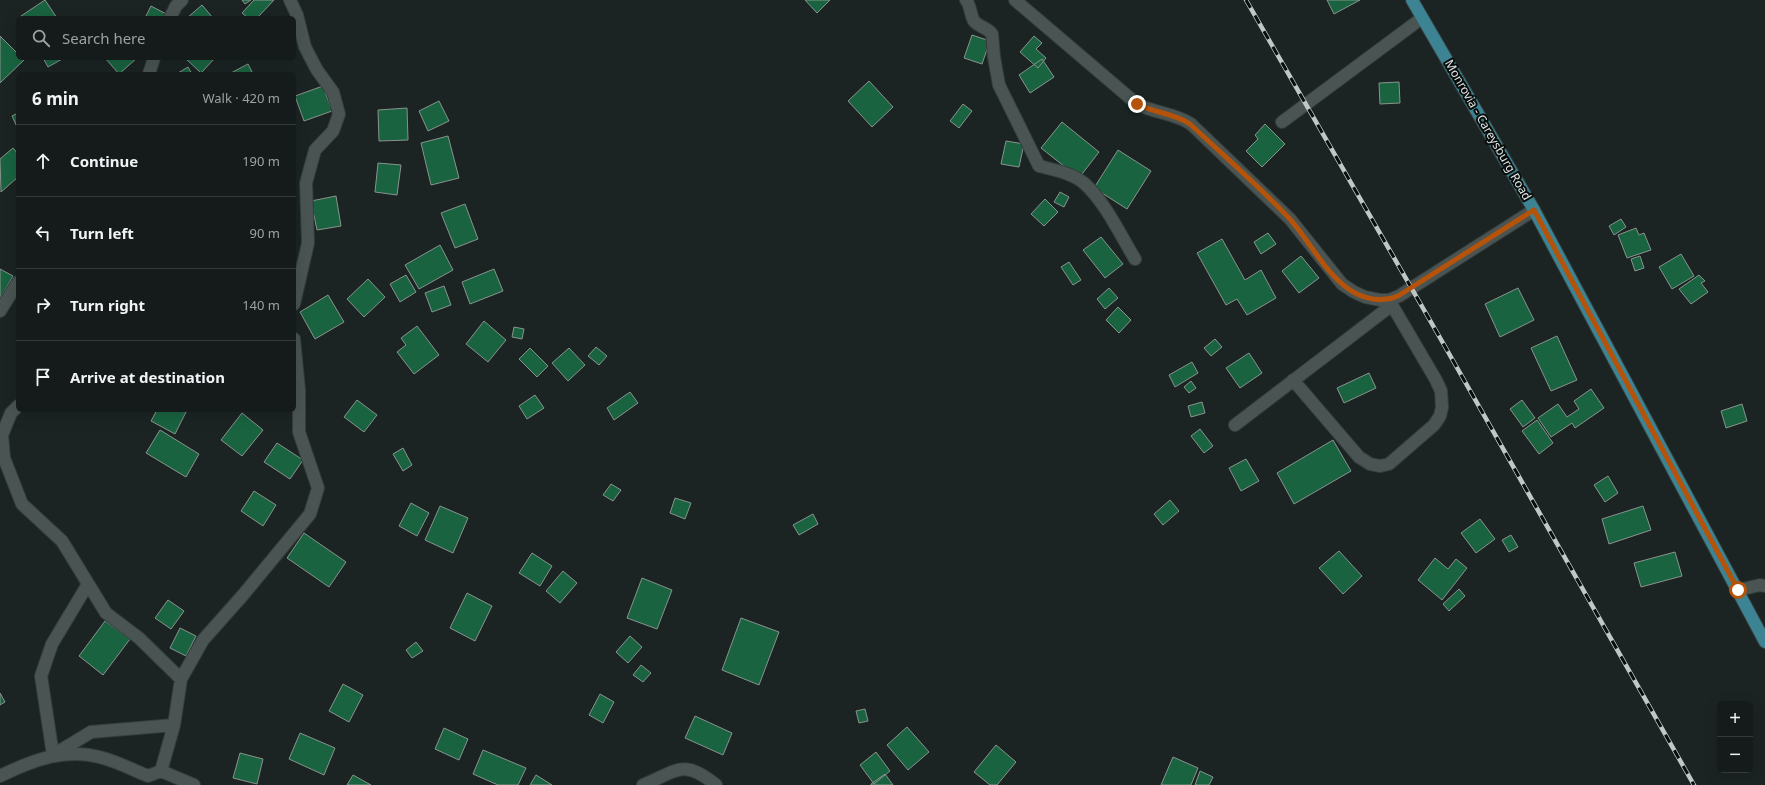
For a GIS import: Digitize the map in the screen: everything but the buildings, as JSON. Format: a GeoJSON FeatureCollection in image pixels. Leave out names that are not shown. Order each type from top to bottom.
{"type":"FeatureCollection","features":[{"type":"Feature","properties":{"kind":"main road","name":"Monrovia - Careysburg Road"},"geometry":{"type":"LineString","coordinates":[[1412,0],[1534,210],[1765,642]]}},
{"type":"Feature","properties":{"kind":"street"},"geometry":{"type":"LineString","coordinates":[[171,16],[176,6],[182,0]]}},
{"type":"Feature","properties":{"kind":"street"},"geometry":{"type":"LineString","coordinates":[[290,0],[297,15],[305,46],[317,70],[333,92],[339,114],[333,131],[315,150],[306,182],[308,243],[296,295]]}},
{"type":"Feature","properties":{"kind":"street"},"geometry":{"type":"LineString","coordinates":[[297,15],[300,0]]}},
{"type":"Feature","properties":{"kind":"street"},"geometry":{"type":"LineString","coordinates":[[966,0],[976,23],[992,34],[999,85],[1039,166],[1070,175],[1085,184],[1102,205],[1135,259]]}},
{"type":"Feature","properties":{"kind":"street"},"geometry":{"type":"LineString","coordinates":[[1014,0],[1137,104],[1183,119],[1190,124],[1290,219],[1342,284],[1365,297],[1391,302],[1436,380],[1443,398],[1440,416],[1434,425],[1398,458],[1389,464],[1380,466],[1370,464],[1359,457],[1293,380]]}},
{"type":"Feature","properties":{"kind":"street"},"geometry":{"type":"LineString","coordinates":[[1282,122],[1422,18]]}},
{"type":"Feature","properties":{"kind":"street"},"geometry":{"type":"LineString","coordinates":[[150,72],[153,60]]}},
{"type":"Feature","properties":{"kind":"street"},"geometry":{"type":"LineString","coordinates":[[1235,425],[1391,302],[1534,210]]}},
{"type":"Feature","properties":{"kind":"street"},"geometry":{"type":"LineString","coordinates":[[0,311],[16,285]]}},
{"type":"Feature","properties":{"kind":"street"},"geometry":{"type":"LineString","coordinates":[[53,755],[84,754],[103,758],[146,781],[161,771],[174,726],[181,679],[203,640],[243,595],[310,514],[318,488],[299,432],[299,390],[296,359]]}},
{"type":"Feature","properties":{"kind":"street"},"geometry":{"type":"LineString","coordinates":[[16,408],[11,413],[2,435],[4,458],[22,504],[62,540],[106,613],[139,638],[181,679]]}},
{"type":"Feature","properties":{"kind":"street"},"geometry":{"type":"LineString","coordinates":[[53,755],[42,676],[52,644],[88,584]]}},
{"type":"Feature","properties":{"kind":"street"},"geometry":{"type":"LineString","coordinates":[[1738,590],[1760,585],[1765,586]]}},
{"type":"Feature","properties":{"kind":"street"},"geometry":{"type":"LineString","coordinates":[[0,776],[14,769],[53,755],[92,732],[174,726]]}},
{"type":"Feature","properties":{"kind":"street"},"geometry":{"type":"LineString","coordinates":[[643,785],[673,770],[686,768],[702,774],[716,785]]}},
{"type":"Feature","properties":{"kind":"street"},"geometry":{"type":"LineString","coordinates":[[161,771],[194,785]]}},
{"type":"Feature","properties":{"kind":"railway"},"geometry":{"type":"LineString","coordinates":[[1246,0],[1694,785]]}},
{"type":"Feature","properties":{"kind":"route"},"geometry":{"type":"LineString","coordinates":[[1137,104],[1183,119],[1190,124],[1290,219],[1342,284],[1365,297],[1389,300],[1398,296],[1534,210],[1738,590]]}}]}
